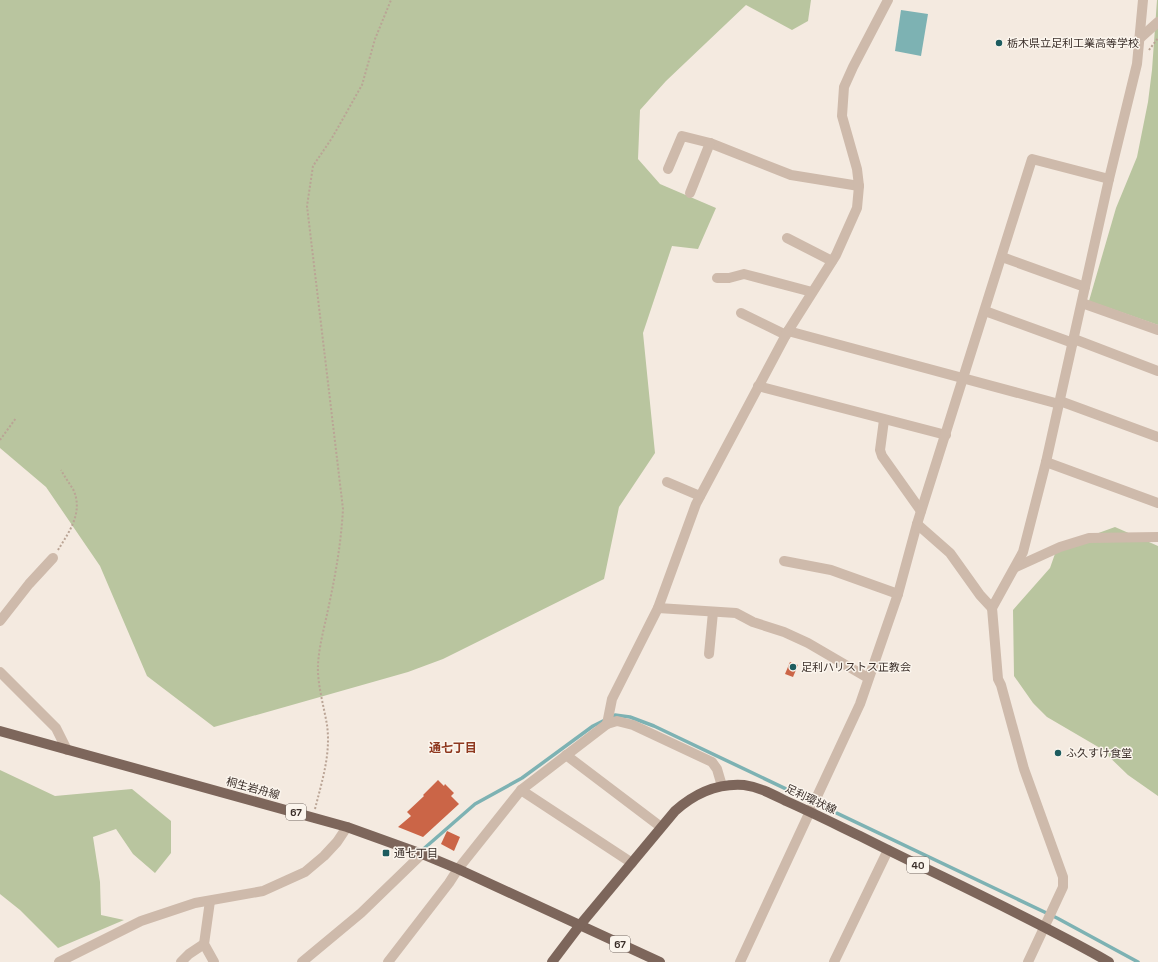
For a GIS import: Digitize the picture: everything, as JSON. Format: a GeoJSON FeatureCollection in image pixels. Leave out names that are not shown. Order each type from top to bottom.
{"type":"FeatureCollection","features":[{"type":"Feature","properties":{"kind":"main road","name":"桐生岩舟線"},"geometry":{"type":"LineString","coordinates":[[0,731],[347,826],[458,869],[580,925]]}},
{"type":"Feature","properties":{"kind":"main road","name":"足利環状線"},"geometry":{"type":"LineString","coordinates":[[552,962],[580,925],[661,827],[679,808],[694,796],[704,791],[722,786],[744,785],[757,788],[809,811],[1044,927],[1109,962]]}},
{"type":"Feature","properties":{"kind":"main road","name":"67"},"geometry":{"type":"LineString","coordinates":[[580,925],[660,962]]}},
{"type":"Feature","properties":{"kind":"street"},"geometry":{"type":"LineString","coordinates":[[607,724],[612,699],[658,608],[696,504],[787,333],[832,261],[857,208],[859,186],[857,169],[842,116],[844,87],[853,66],[888,0]]}},
{"type":"Feature","properties":{"kind":"street"},"geometry":{"type":"LineString","coordinates":[[1028,962],[1063,887],[1062,877],[1024,769],[1002,685],[998,679],[992,608],[1023,552],[1046,462],[1109,179],[1137,64],[1143,0]]}},
{"type":"Feature","properties":{"kind":"street"},"geometry":{"type":"LineString","coordinates":[[1139,39],[1158,22]]}},
{"type":"Feature","properties":{"kind":"street"},"geometry":{"type":"LineString","coordinates":[[668,169],[682,136],[710,143],[791,175],[859,186]]}},
{"type":"Feature","properties":{"kind":"street"},"geometry":{"type":"LineString","coordinates":[[690,193],[710,143]]}},
{"type":"Feature","properties":{"kind":"street"},"geometry":{"type":"LineString","coordinates":[[740,962],[860,704],[898,594],[921,511],[964,379],[1032,159],[1109,179]]}},
{"type":"Feature","properties":{"kind":"street"},"geometry":{"type":"LineString","coordinates":[[787,238],[832,261]]}},
{"type":"Feature","properties":{"kind":"street"},"geometry":{"type":"LineString","coordinates":[[1002,257],[1085,287]]}},
{"type":"Feature","properties":{"kind":"street"},"geometry":{"type":"LineString","coordinates":[[717,278],[729,278],[744,274],[812,292]]}},
{"type":"Feature","properties":{"kind":"street"},"geometry":{"type":"LineString","coordinates":[[1082,303],[1158,330]]}},
{"type":"Feature","properties":{"kind":"street"},"geometry":{"type":"LineString","coordinates":[[985,311],[1158,371]]}},
{"type":"Feature","properties":{"kind":"street"},"geometry":{"type":"LineString","coordinates":[[741,314],[787,333],[1060,403],[1158,437]]}},
{"type":"Feature","properties":{"kind":"street"},"geometry":{"type":"LineString","coordinates":[[758,386],[946,436]]}},
{"type":"Feature","properties":{"kind":"street"},"geometry":{"type":"LineString","coordinates":[[884,420],[880,450],[882,456],[921,511]]}},
{"type":"Feature","properties":{"kind":"street"},"geometry":{"type":"LineString","coordinates":[[1046,462],[1158,503]]}},
{"type":"Feature","properties":{"kind":"street"},"geometry":{"type":"LineString","coordinates":[[667,482],[700,496]]}},
{"type":"Feature","properties":{"kind":"street"},"geometry":{"type":"LineString","coordinates":[[917,524],[950,553],[980,595],[992,608]]}},
{"type":"Feature","properties":{"kind":"street"},"geometry":{"type":"LineString","coordinates":[[1016,567],[1060,547],[1090,538],[1158,537]]}},
{"type":"Feature","properties":{"kind":"street"},"geometry":{"type":"LineString","coordinates":[[0,621],[29,584],[53,558]]}},
{"type":"Feature","properties":{"kind":"street"},"geometry":{"type":"LineString","coordinates":[[784,561],[832,570],[898,594]]}},
{"type":"Feature","properties":{"kind":"street"},"geometry":{"type":"LineString","coordinates":[[658,608],[736,613],[753,622],[784,632],[808,643],[868,678]]}},
{"type":"Feature","properties":{"kind":"street"},"geometry":{"type":"LineString","coordinates":[[709,654],[713,612]]}},
{"type":"Feature","properties":{"kind":"street"},"geometry":{"type":"LineString","coordinates":[[0,672],[56,728],[67,750]]}},
{"type":"Feature","properties":{"kind":"street"},"geometry":{"type":"LineString","coordinates":[[388,962],[449,883],[458,869],[521,790],[607,724],[617,721],[633,725],[712,762],[717,769],[722,786]]}},
{"type":"Feature","properties":{"kind":"street"},"geometry":{"type":"LineString","coordinates":[[566,756],[661,827]]}},
{"type":"Feature","properties":{"kind":"street"},"geometry":{"type":"LineString","coordinates":[[521,790],[632,863]]}},
{"type":"Feature","properties":{"kind":"street"},"geometry":{"type":"LineString","coordinates":[[59,962],[141,921],[195,903],[210,902],[263,891],[306,872],[337,842],[347,826]]}},
{"type":"Feature","properties":{"kind":"street"},"geometry":{"type":"LineString","coordinates":[[834,962],[888,850]]}},
{"type":"Feature","properties":{"kind":"street"},"geometry":{"type":"LineString","coordinates":[[302,962],[361,913],[422,854]]}},
{"type":"Feature","properties":{"kind":"street"},"geometry":{"type":"LineString","coordinates":[[210,902],[204,944],[214,962]]}},
{"type":"Feature","properties":{"kind":"street"},"geometry":{"type":"LineString","coordinates":[[182,962],[189,954],[204,944]]}},
{"type":"Feature","properties":{"kind":"path"},"geometry":{"type":"LineString","coordinates":[[313,817],[325,769],[328,746],[327,726],[318,659],[342,538],[343,509],[307,206],[313,166],[332,138],[362,85],[375,39],[391,0]]}},
{"type":"Feature","properties":{"kind":"path"},"geometry":{"type":"LineString","coordinates":[[0,440],[16,418]]}},
{"type":"Feature","properties":{"kind":"path"},"geometry":{"type":"LineString","coordinates":[[53,558],[74,524],[77,515],[76,498],[61,470]]}},
{"type":"Feature","properties":{"kind":"green space"},"geometry":{"type":"Polygon","coordinates":[[[0,0],[811,0],[808,21],[792,30],[746,5],[666,81],[640,110],[638,159],[660,184],[716,208],[698,249],[672,246],[643,333],[655,453],[619,507],[604,579],[443,659],[408,672],[214,727],[147,676],[100,566],[46,487],[0,448],[0,0]]]}},
{"type":"Feature","properties":{"kind":"green space"},"geometry":{"type":"Polygon","coordinates":[[[1157,0],[1158,325],[1089,301],[1116,208],[1137,157],[1148,102],[1157,0]]]}},
{"type":"Feature","properties":{"kind":"green space"},"geometry":{"type":"Polygon","coordinates":[[[1115,527],[1158,546],[1158,796],[1128,775],[1100,748],[1047,717],[1033,703],[1014,676],[1013,610],[1050,568],[1057,548],[1115,527]]]}},
{"type":"Feature","properties":{"kind":"green space"},"geometry":{"type":"Polygon","coordinates":[[[0,770],[55,796],[132,789],[171,821],[171,853],[155,873],[133,854],[116,829],[93,837],[100,882],[101,915],[124,920],[58,948],[20,910],[0,894],[0,770]]]}},
{"type":"Feature","properties":{"kind":"water"},"geometry":{"type":"Polygon","coordinates":[[[901,10],[928,14],[921,56],[895,51],[901,10]]]}},
{"type":"Feature","properties":{"kind":"building"},"geometry":{"type":"Polygon","coordinates":[[[790,662],[798,665],[793,677],[785,674],[790,662]]]}},
{"type":"Feature","properties":{"kind":"building"},"geometry":{"type":"Polygon","coordinates":[[[438,780],[444,786],[445,784],[454,793],[451,796],[459,804],[423,837],[398,827],[411,816],[407,812],[438,780]]]}},
{"type":"Feature","properties":{"kind":"building"},"geometry":{"type":"Polygon","coordinates":[[[447,831],[460,837],[454,851],[441,844],[447,831]]]}},
{"type":"Feature","properties":{"kind":"waterway"},"geometry":{"type":"LineString","coordinates":[[420,852],[475,804],[522,778],[593,726],[615,715],[630,717],[654,726],[1057,918],[1138,962]]}},
{"type":"Feature","properties":{"kind":"place","name":"栃木県立足利工業高等学校"},"geometry":{"type":"Point","coordinates":[999,43]}},
{"type":"Feature","properties":{"kind":"place","name":"足利ハリストス正教会"},"geometry":{"type":"Point","coordinates":[793,667]}},
{"type":"Feature","properties":{"kind":"place","name":"ふ久すけ食堂"},"geometry":{"type":"Point","coordinates":[1058,753]}},
{"type":"Feature","properties":{"kind":"place","name":"通七丁目"},"geometry":{"type":"Point","coordinates":[386,853]}},
{"type":"Feature","properties":{"kind":"district","name":"通七丁目"},"geometry":{"type":"Point","coordinates":[453,748]}}]}
